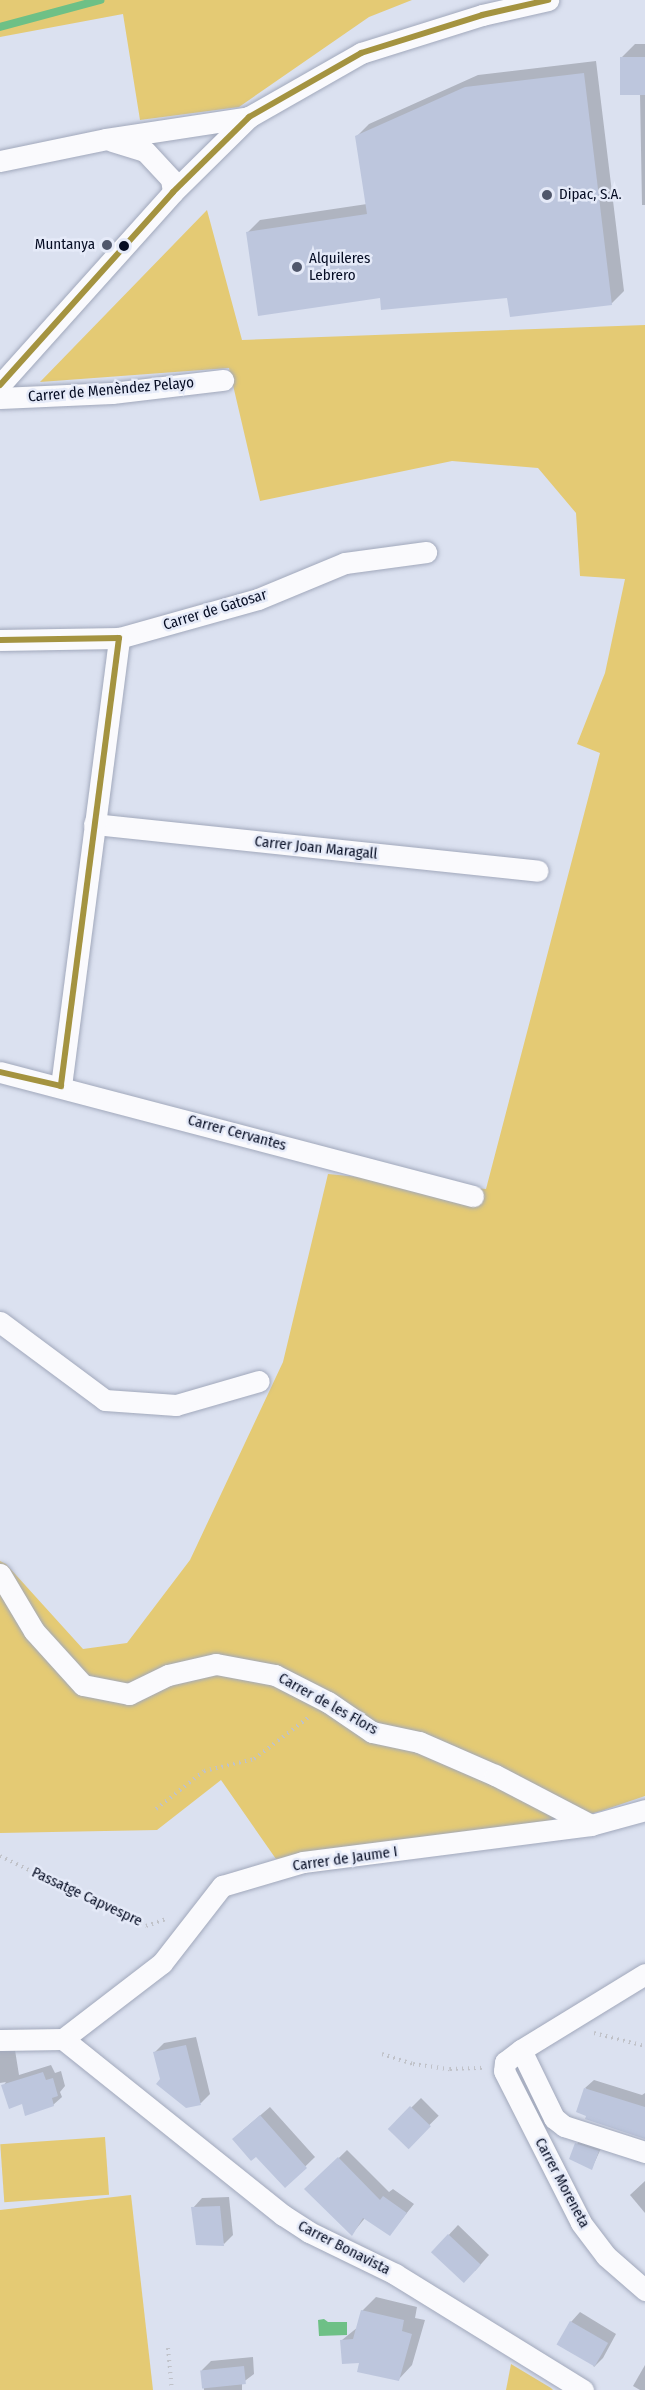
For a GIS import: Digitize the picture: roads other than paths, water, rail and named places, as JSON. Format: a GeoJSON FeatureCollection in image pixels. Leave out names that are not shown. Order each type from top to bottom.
{"type":"FeatureCollection","features":[{"type":"Feature","properties":{"kind":"street"},"geometry":{"type":"LineString","coordinates":[[0,385],[173,192],[249,117],[361,53],[482,15],[548,0]]}},
{"type":"Feature","properties":{"kind":"street"},"geometry":{"type":"LineString","coordinates":[[0,161],[106,139],[249,117]]}},
{"type":"Feature","properties":{"kind":"street"},"geometry":{"type":"LineString","coordinates":[[106,139],[145,151],[171,179],[173,192]]}},
{"type":"Feature","properties":{"kind":"street","name":"Carrer de Menèndez Pelayo"},"geometry":{"type":"LineString","coordinates":[[0,398],[112,393],[223,380]]}},
{"type":"Feature","properties":{"kind":"street","name":"Carrer de Gatosar"},"geometry":{"type":"LineString","coordinates":[[0,640],[119,638],[258,598],[345,563],[426,552]]}},
{"type":"Feature","properties":{"kind":"street"},"geometry":{"type":"LineString","coordinates":[[61,1086],[119,638]]}},
{"type":"Feature","properties":{"kind":"street","name":"Carrer Joan Maragall"},"geometry":{"type":"LineString","coordinates":[[94,824],[538,871]]}},
{"type":"Feature","properties":{"kind":"street","name":"Carrer Cervantes"},"geometry":{"type":"LineString","coordinates":[[0,1072],[61,1086],[473,1196]]}},
{"type":"Feature","properties":{"kind":"street"},"geometry":{"type":"LineString","coordinates":[[0,1322],[105,1400],[176,1405],[259,1380]]}},
{"type":"Feature","properties":{"kind":"street","name":"Carrer de les Flors"},"geometry":{"type":"LineString","coordinates":[[0,1574],[34,1631],[83,1685],[129,1694],[168,1675],[216,1664],[275,1675],[328,1702],[372,1732],[430,1747],[495,1775],[591,1825]]}},
{"type":"Feature","properties":{"kind":"street","name":"Carrer de Jaume I"},"geometry":{"type":"LineString","coordinates":[[63,2039],[162,1964],[222,1886],[303,1862],[591,1825],[645,1810]]}},
{"type":"Feature","properties":{"kind":"street"},"geometry":{"type":"LineString","coordinates":[[645,1974],[513,2056],[554,2118],[564,2126],[645,2152]]}},
{"type":"Feature","properties":{"kind":"street"},"geometry":{"type":"LineString","coordinates":[[0,2040],[63,2039]]}},
{"type":"Feature","properties":{"kind":"street","name":"Carrer Bonavista"},"geometry":{"type":"LineString","coordinates":[[63,2039],[283,2215],[309,2232],[395,2274],[583,2390]]}},
{"type":"Feature","properties":{"kind":"street","name":"Carrer Moreneta"},"geometry":{"type":"LineString","coordinates":[[513,2056],[505,2078],[581,2223],[606,2256],[645,2290]]}},
{"type":"Feature","properties":{"kind":"waterway"},"geometry":{"type":"LineString","coordinates":[[0,27],[100,0]]}},
{"type":"Feature","properties":{"kind":"place","name":"Dipac, S.A."},"geometry":{"type":"Point","coordinates":[547,195]}},
{"type":"Feature","properties":{"kind":"place","name":"Muntanya"},"geometry":{"type":"Point","coordinates":[107,245]}},
{"type":"Feature","properties":{"kind":"place","name":"Alquileres Lebrero"},"geometry":{"type":"Point","coordinates":[297,267]}}]}
